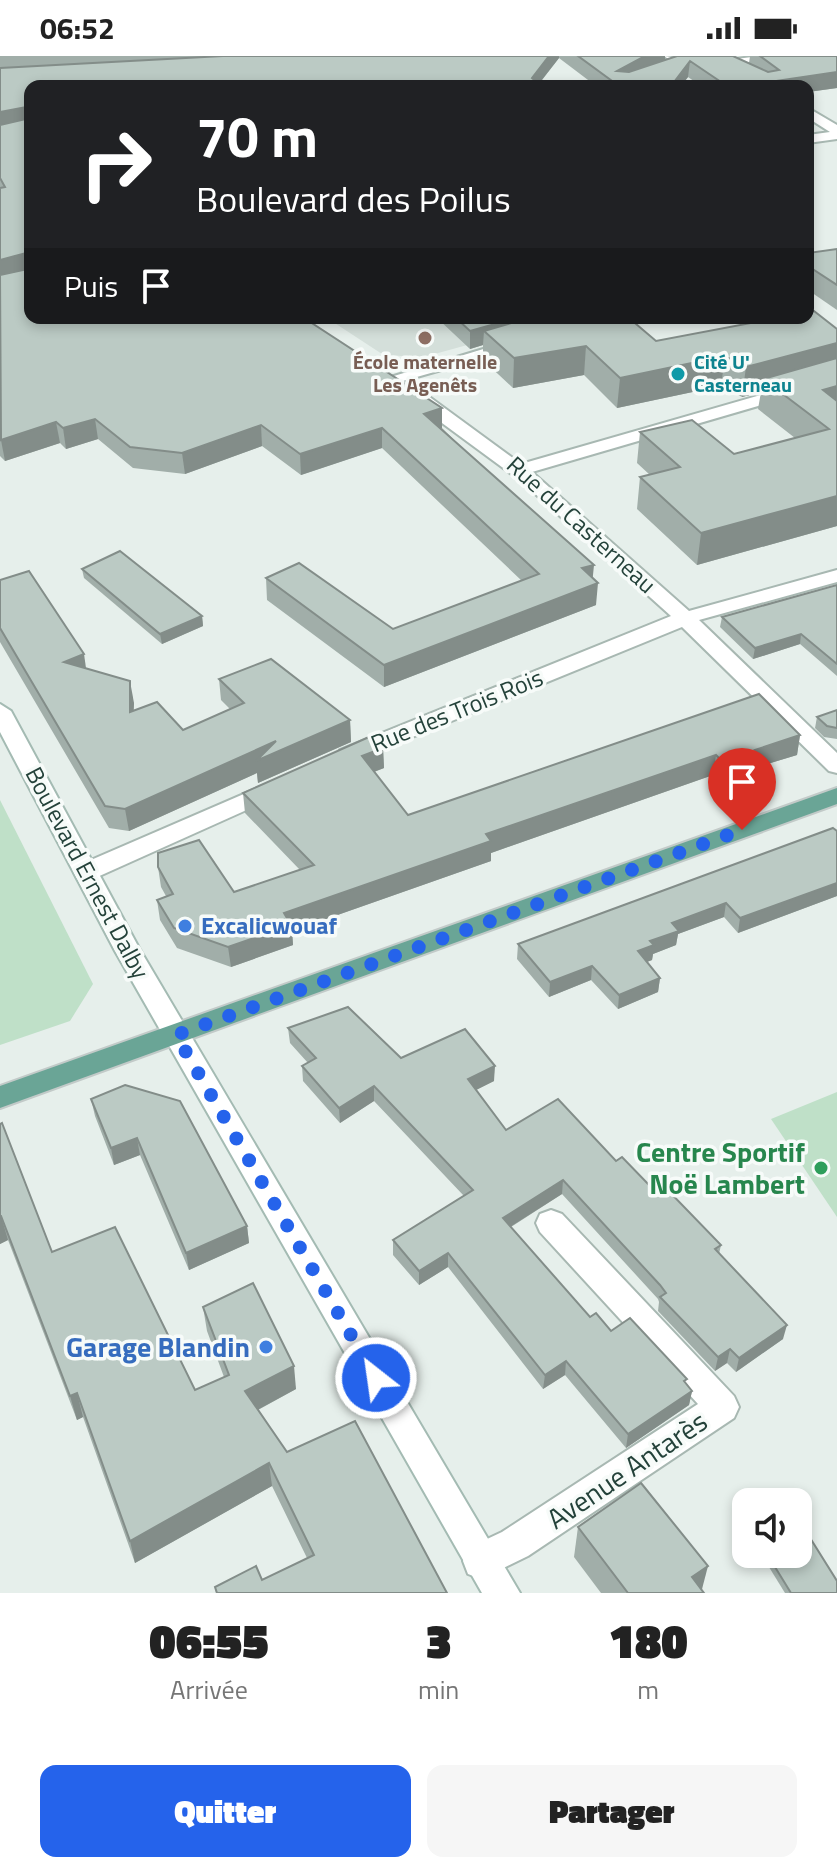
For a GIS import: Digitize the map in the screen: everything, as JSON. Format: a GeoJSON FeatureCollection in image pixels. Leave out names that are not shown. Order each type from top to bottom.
{"type":"FeatureCollection","features":[{"type":"Feature","properties":{"kind":"main road"},"geometry":{"type":"LineString","coordinates":[[0,1097],[837,796]]}},
{"type":"Feature","properties":{"kind":"street"},"geometry":{"type":"LineString","coordinates":[[672,61],[732,63],[754,56]]}},
{"type":"Feature","properties":{"kind":"street"},"geometry":{"type":"LineString","coordinates":[[732,63],[746,72]]}},
{"type":"Feature","properties":{"kind":"street"},"geometry":{"type":"LineString","coordinates":[[814,116],[837,133]]}},
{"type":"Feature","properties":{"kind":"street"},"geometry":{"type":"LineString","coordinates":[[814,138],[837,133]]}},
{"type":"Feature","properties":{"kind":"street","name":"Rue du Casterneau"},"geometry":{"type":"LineString","coordinates":[[529,340],[385,374],[522,469],[685,618],[837,766]]}},
{"type":"Feature","properties":{"kind":"street"},"geometry":{"type":"LineString","coordinates":[[522,469],[837,378]]}},
{"type":"Feature","properties":{"kind":"street","name":"Rue des Trois Rois"},"geometry":{"type":"LineString","coordinates":[[333,762],[685,618],[837,576]]}},
{"type":"Feature","properties":{"kind":"street","name":"Boulevard Ernest Dalby"},"geometry":{"type":"LineString","coordinates":[[0,711],[176,1035],[502,1593]]}},
{"type":"Feature","properties":{"kind":"street"},"geometry":{"type":"LineString","coordinates":[[86,872],[290,781]]}},
{"type":"Feature","properties":{"kind":"street","name":"Avenue Antarès"},"geometry":{"type":"LineString","coordinates":[[481,1561],[515,1544],[722,1407],[551,1223]]}},
{"type":"Feature","properties":{"kind":"shaded area","name":"École maternelle Les Agenêts"},"geometry":{"type":"Polygon","coordinates":[[[336,324],[544,324],[420,358],[382,354],[336,324]]]}},
{"type":"Feature","properties":{"kind":"green space"},"geometry":{"type":"Polygon","coordinates":[[[0,800],[93,984],[70,1021],[0,1045],[0,800]]]}},
{"type":"Feature","properties":{"kind":"green space","name":"Centre Sportif Noë Lambert"},"geometry":{"type":"Polygon","coordinates":[[[837,1092],[837,1217],[771,1119],[837,1092]]]}},
{"type":"Feature","properties":{"kind":"building"},"geometry":{"type":"Polygon","coordinates":[[[223,56],[549,56],[532,78],[534,80],[24,80],[24,108],[0,112],[0,68],[223,56]]]}},
{"type":"Feature","properties":{"kind":"building"},"geometry":{"type":"Polygon","coordinates":[[[578,56],[645,56],[617,71],[629,72],[677,56],[733,56],[768,72],[779,70],[760,56],[837,56],[837,72],[783,80],[718,80],[690,61],[676,80],[611,80],[578,56]]]}},
{"type":"Feature","properties":{"kind":"building"},"geometry":{"type":"Polygon","coordinates":[[[24,119],[24,254],[0,260],[0,188],[5,187],[0,178],[0,125],[24,119]]]}},
{"type":"Feature","properties":{"kind":"building"},"geometry":{"type":"Polygon","coordinates":[[[837,249],[837,285],[814,270],[814,252],[837,249]]]}},
{"type":"Feature","properties":{"kind":"building"},"geometry":{"type":"Polygon","coordinates":[[[24,270],[24,324],[313,324],[442,408],[424,414],[594,565],[582,568],[598,583],[384,665],[266,578],[299,563],[393,629],[539,574],[382,428],[300,454],[261,425],[182,453],[130,447],[95,419],[63,428],[56,422],[1,440],[0,275],[24,270]]]}},
{"type":"Feature","properties":{"kind":"building"},"geometry":{"type":"Polygon","coordinates":[[[814,311],[837,329],[837,343],[746,367],[725,356],[620,378],[586,346],[514,358],[484,331],[508,324],[636,324],[656,341],[745,324],[814,324],[814,311]]]}},
{"type":"Feature","properties":{"kind":"building"},"geometry":{"type":"Polygon","coordinates":[[[462,324],[495,324],[470,331],[462,324]]]}},
{"type":"Feature","properties":{"kind":"building"},"geometry":{"type":"Polygon","coordinates":[[[837,358],[837,386],[823,390],[837,401],[837,496],[701,533],[640,477],[680,467],[640,432],[692,420],[734,454],[829,429],[763,379],[837,358]]]}},
{"type":"Feature","properties":{"kind":"building"},"geometry":{"type":"Polygon","coordinates":[[[120,551],[202,616],[160,634],[82,569],[120,551]]]}},
{"type":"Feature","properties":{"kind":"building"},"geometry":{"type":"Polygon","coordinates":[[[29,571],[84,654],[64,662],[130,681],[130,712],[157,702],[183,730],[244,703],[219,679],[271,659],[350,720],[256,761],[276,741],[125,809],[105,806],[0,628],[0,580],[29,571]]]}},
{"type":"Feature","properties":{"kind":"building"},"geometry":{"type":"Polygon","coordinates":[[[837,585],[837,664],[801,634],[755,648],[722,617],[837,585]]]}},
{"type":"Feature","properties":{"kind":"building"},"geometry":{"type":"Polygon","coordinates":[[[759,694],[800,735],[755,750],[765,759],[732,771],[716,755],[486,834],[491,841],[284,913],[291,925],[228,947],[174,928],[157,900],[173,894],[158,867],[158,853],[199,840],[234,892],[314,865],[243,793],[369,737],[383,748],[362,756],[408,815],[759,694]]]}},
{"type":"Feature","properties":{"kind":"building"},"geometry":{"type":"Polygon","coordinates":[[[837,710],[837,728],[827,726],[817,717],[837,710]]]}},
{"type":"Feature","properties":{"kind":"building"},"geometry":{"type":"Polygon","coordinates":[[[833,828],[837,831],[837,883],[740,918],[726,903],[672,923],[679,931],[650,941],[654,945],[638,951],[660,978],[619,995],[592,966],[550,982],[518,944],[833,828]]]}},
{"type":"Feature","properties":{"kind":"building"},"geometry":{"type":"Polygon","coordinates":[[[348,1007],[401,1058],[465,1029],[495,1066],[468,1079],[506,1130],[558,1099],[616,1161],[622,1157],[650,1186],[659,1181],[721,1245],[715,1249],[787,1325],[739,1358],[730,1349],[718,1357],[660,1297],[666,1293],[660,1285],[563,1180],[503,1218],[590,1317],[596,1313],[611,1331],[630,1318],[687,1379],[684,1381],[692,1391],[628,1434],[566,1361],[545,1375],[448,1253],[419,1271],[393,1240],[473,1190],[374,1086],[339,1108],[302,1066],[316,1058],[288,1028],[348,1007]]]}},
{"type":"Feature","properties":{"kind":"building"},"geometry":{"type":"Polygon","coordinates":[[[125,1085],[180,1101],[247,1226],[186,1253],[137,1138],[111,1148],[91,1099],[125,1085]]]}},
{"type":"Feature","properties":{"kind":"building"},"geometry":{"type":"Polygon","coordinates":[[[2,1123],[52,1252],[115,1227],[195,1390],[229,1375],[203,1307],[253,1283],[294,1366],[245,1391],[287,1452],[355,1421],[447,1593],[217,1593],[215,1587],[256,1566],[262,1580],[314,1555],[269,1463],[130,1541],[77,1393],[70,1396],[0,1216],[2,1123]]]}},
{"type":"Feature","properties":{"kind":"building"},"geometry":{"type":"Polygon","coordinates":[[[641,1483],[708,1566],[692,1577],[704,1593],[628,1593],[578,1527],[641,1483]]]}},
{"type":"Feature","properties":{"kind":"building"},"geometry":{"type":"Polygon","coordinates":[[[812,1541],[837,1581],[837,1593],[791,1593],[776,1568],[812,1568],[812,1541]]]}},
{"type":"Feature","properties":{"kind":"place","name":"École maternelle Les Agenêts"},"geometry":{"type":"Point","coordinates":[425,338]}},
{"type":"Feature","properties":{"kind":"place","name":"Cité U' Casterneau"},"geometry":{"type":"Point","coordinates":[678,374]}},
{"type":"Feature","properties":{"kind":"place","name":"Excalicwouaf"},"geometry":{"type":"Point","coordinates":[185,926]}},
{"type":"Feature","properties":{"kind":"place","name":"Centre Sportif Noë Lambert"},"geometry":{"type":"Point","coordinates":[821,1168]}},
{"type":"Feature","properties":{"kind":"place","name":"Garage Blandin"},"geometry":{"type":"Point","coordinates":[266,1347]}},
{"type":"Feature","properties":{"kind":"route"},"geometry":{"type":"LineString","coordinates":[[376,1378],[176,1035],[742,830]]}}]}
